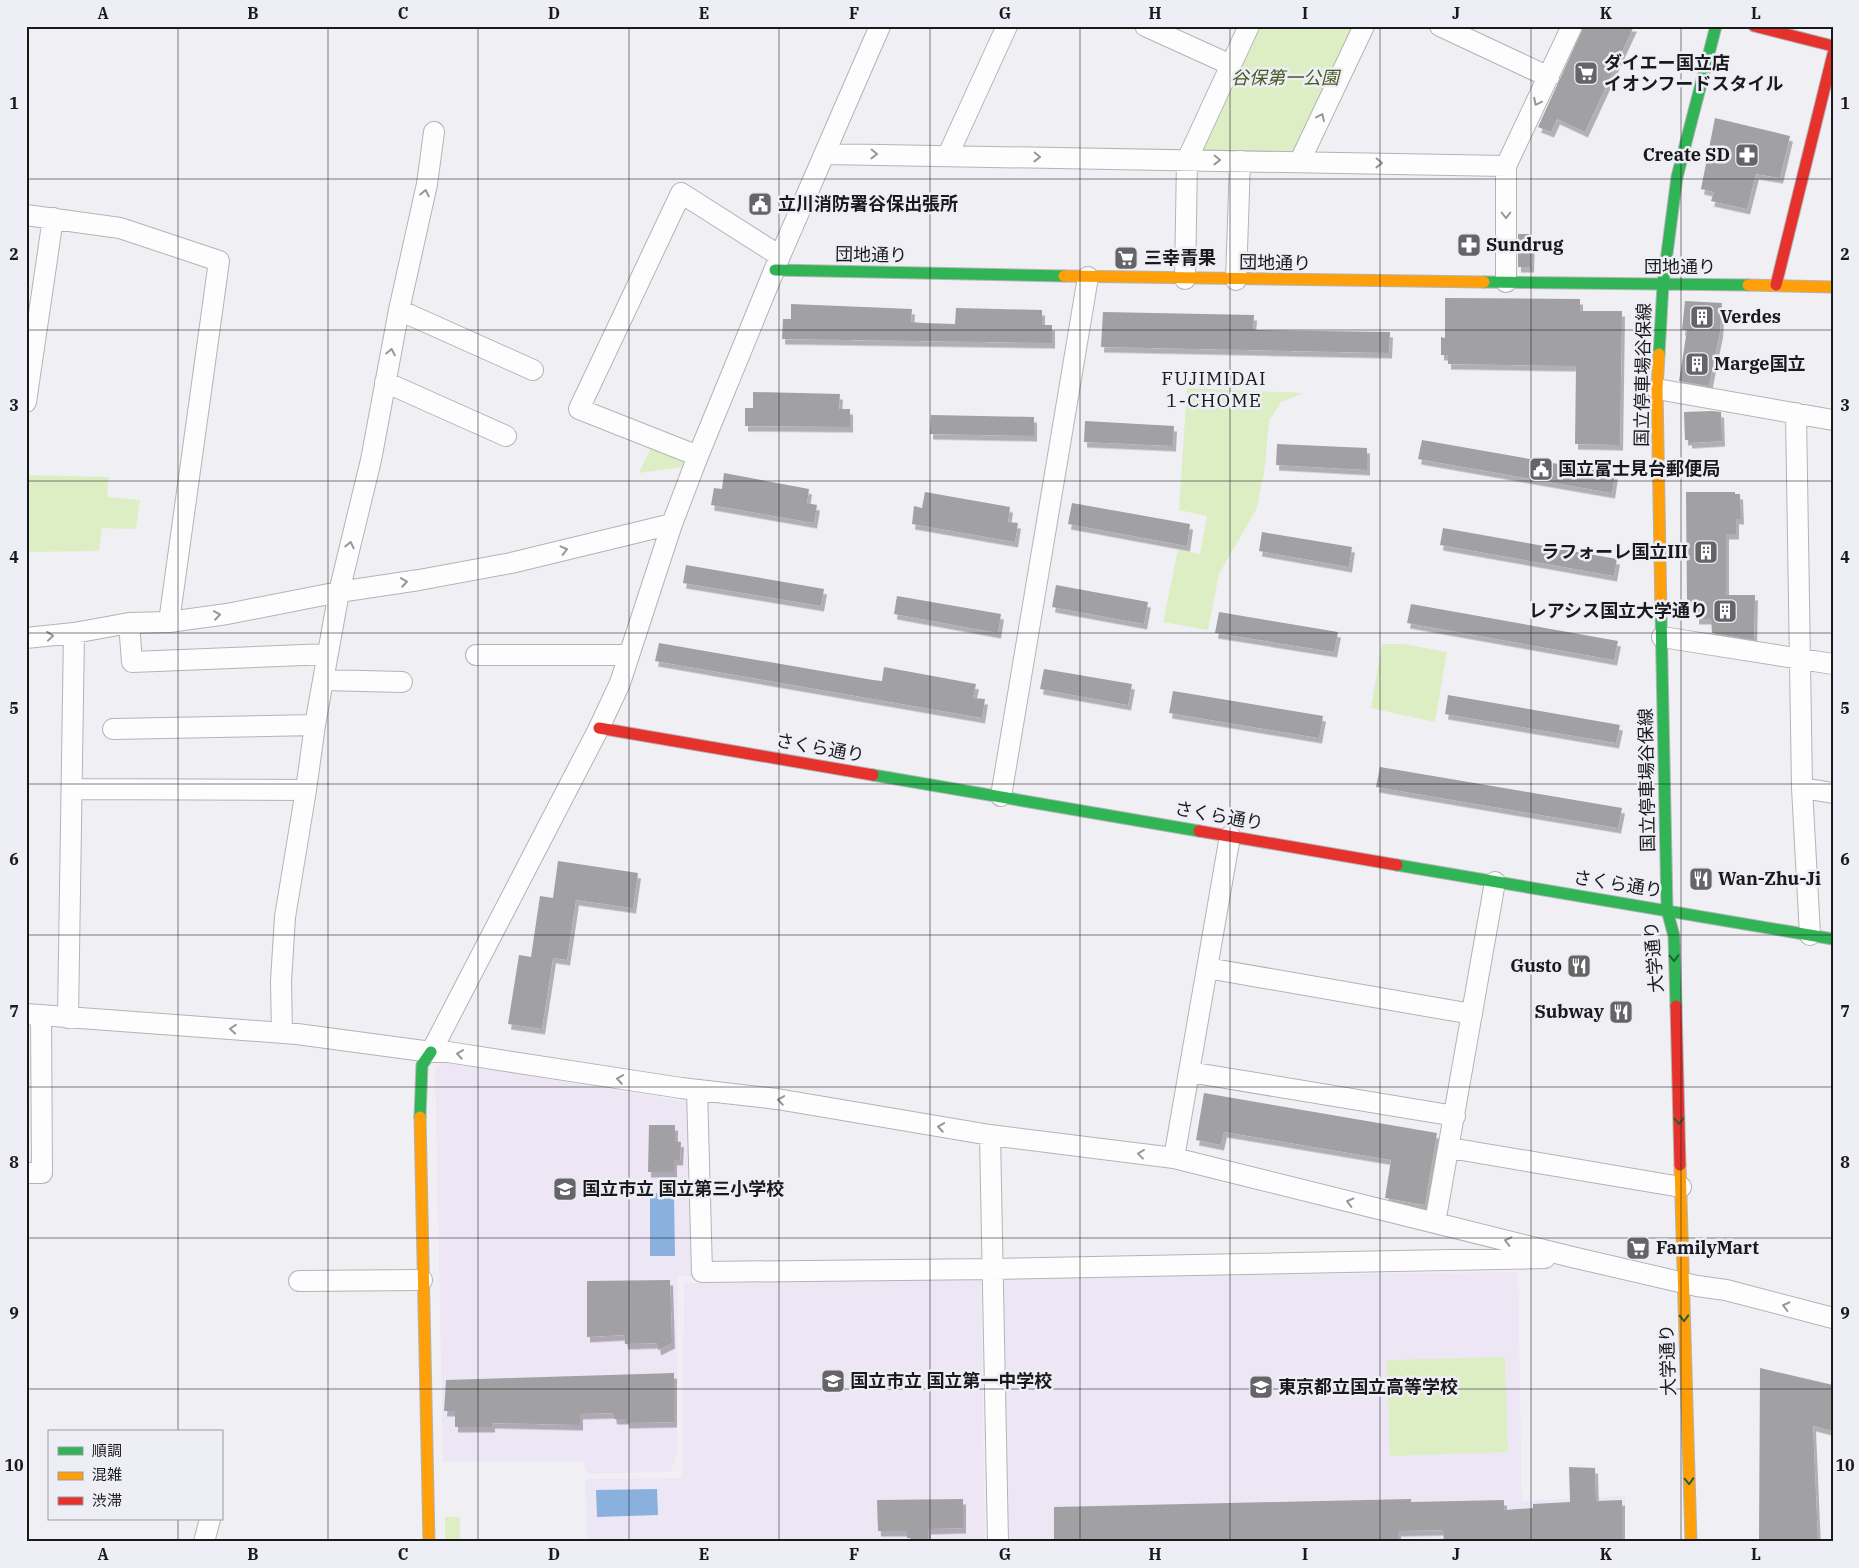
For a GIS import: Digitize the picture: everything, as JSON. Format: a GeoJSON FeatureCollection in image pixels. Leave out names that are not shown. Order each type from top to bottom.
{"type":"FeatureCollection","features":[{"type":"Feature","properties":{"kind":"street"},"geometry":{"type":"LineString","coordinates":[[948,155],[1007,26]]}},
{"type":"Feature","properties":{"kind":"street"},"geometry":{"type":"LineString","coordinates":[[1145,26],[1231,65]]}},
{"type":"Feature","properties":{"kind":"street"},"geometry":{"type":"LineString","coordinates":[[1185,279],[1188,160],[1249,26]]}},
{"type":"Feature","properties":{"kind":"street"},"geometry":{"type":"LineString","coordinates":[[1300,162],[1364,26]]}},
{"type":"Feature","properties":{"kind":"street"},"geometry":{"type":"LineString","coordinates":[[1440,26],[1549,77]]}},
{"type":"Feature","properties":{"kind":"street"},"geometry":{"type":"LineString","coordinates":[[1506,282],[1506,166],[1572,26]]}},
{"type":"Feature","properties":{"kind":"street","name":"国立停車場谷保線"},"geometry":{"type":"LineString","coordinates":[[1667,910],[1657,389],[1663,284],[1677,177],[1716,26]]}},
{"type":"Feature","properties":{"kind":"street"},"geometry":{"type":"LineString","coordinates":[[1754,26],[1833,46]]}},
{"type":"Feature","properties":{"kind":"street"},"geometry":{"type":"LineString","coordinates":[[428,1542],[419,1094],[422,1064],[431,1052],[599,728],[620,683],[672,524],[698,456],[878,27]]}},
{"type":"Feature","properties":{"kind":"street"},"geometry":{"type":"LineString","coordinates":[[1776,285],[1833,54]]}},
{"type":"Feature","properties":{"kind":"street"},"geometry":{"type":"LineString","coordinates":[[282,1033],[280,982],[285,916],[315,725],[339,592],[371,460],[399,310],[427,184],[434,132]]}},
{"type":"Feature","properties":{"kind":"street"},"geometry":{"type":"LineString","coordinates":[[826,154],[1506,166]]}},
{"type":"Feature","properties":{"kind":"street"},"geometry":{"type":"LineString","coordinates":[[1236,280],[1240,161]]}},
{"type":"Feature","properties":{"kind":"street"},"geometry":{"type":"LineString","coordinates":[[698,456],[579,409],[681,193],[778,263]]}},
{"type":"Feature","properties":{"kind":"street"},"geometry":{"type":"LineString","coordinates":[[26,215],[120,228],[219,261],[169,622]]}},
{"type":"Feature","properties":{"kind":"street"},"geometry":{"type":"LineString","coordinates":[[26,402],[53,218]]}},
{"type":"Feature","properties":{"kind":"street","name":"団地通り"},"geometry":{"type":"LineString","coordinates":[[778,263],[1088,278],[1833,287]]}},
{"type":"Feature","properties":{"kind":"street"},"geometry":{"type":"LineString","coordinates":[[1001,796],[1088,278]]}},
{"type":"Feature","properties":{"kind":"street"},"geometry":{"type":"LineString","coordinates":[[399,310],[533,370]]}},
{"type":"Feature","properties":{"kind":"street"},"geometry":{"type":"LineString","coordinates":[[385,382],[506,436]]}},
{"type":"Feature","properties":{"kind":"street"},"geometry":{"type":"LineString","coordinates":[[1657,389],[1833,420]]}},
{"type":"Feature","properties":{"kind":"street"},"geometry":{"type":"LineString","coordinates":[[1796,413],[1802,788],[1810,935]]}},
{"type":"Feature","properties":{"kind":"street"},"geometry":{"type":"LineString","coordinates":[[26,638],[74,633],[130,623],[169,622],[227,614],[339,592],[511,563],[672,524]]}},
{"type":"Feature","properties":{"kind":"street"},"geometry":{"type":"LineString","coordinates":[[130,623],[132,662],[328,654]]}},
{"type":"Feature","properties":{"kind":"street"},"geometry":{"type":"LineString","coordinates":[[68,1018],[74,633]]}},
{"type":"Feature","properties":{"kind":"street"},"geometry":{"type":"LineString","coordinates":[[1662,637],[1833,664]]}},
{"type":"Feature","properties":{"kind":"street"},"geometry":{"type":"LineString","coordinates":[[476,655],[628,655]]}},
{"type":"Feature","properties":{"kind":"street"},"geometry":{"type":"LineString","coordinates":[[324,680],[402,682]]}},
{"type":"Feature","properties":{"kind":"street"},"geometry":{"type":"LineString","coordinates":[[113,729],[315,725]]}},
{"type":"Feature","properties":{"kind":"street","name":"さくら通り"},"geometry":{"type":"LineString","coordinates":[[599,728],[1833,939]]}},
{"type":"Feature","properties":{"kind":"street"},"geometry":{"type":"LineString","coordinates":[[1802,788],[1833,793]]}},
{"type":"Feature","properties":{"kind":"street"},"geometry":{"type":"LineString","coordinates":[[73,789],[306,790]]}},
{"type":"Feature","properties":{"kind":"street"},"geometry":{"type":"LineString","coordinates":[[1174,1158],[1230,836]]}},
{"type":"Feature","properties":{"kind":"street"},"geometry":{"type":"LineString","coordinates":[[1435,1223],[1450,1148],[1495,882]]}},
{"type":"Feature","properties":{"kind":"street","name":"大学通り"},"geometry":{"type":"LineString","coordinates":[[1662,932],[1667,910]]}},
{"type":"Feature","properties":{"kind":"street","name":"大学通り"},"geometry":{"type":"LineString","coordinates":[[1667,910],[1674,936],[1670,1185],[1672,1280],[1691,1542]]}},
{"type":"Feature","properties":{"kind":"street"},"geometry":{"type":"LineString","coordinates":[[1207,968],[1472,1014]]}},
{"type":"Feature","properties":{"kind":"street"},"geometry":{"type":"LineString","coordinates":[[26,1173],[42,1172],[34,1015],[282,1033],[349,1040],[431,1052],[448,1052],[697,1090],[777,1100],[990,1135],[1174,1158],[1572,1257],[1672,1280],[1726,1290],[1833,1318]]}},
{"type":"Feature","properties":{"kind":"street"},"geometry":{"type":"LineString","coordinates":[[1189,1072],[1455,1116]]}},
{"type":"Feature","properties":{"kind":"street"},"geometry":{"type":"LineString","coordinates":[[697,1090],[702,1272],[992,1269],[1572,1257]]}},
{"type":"Feature","properties":{"kind":"street"},"geometry":{"type":"LineString","coordinates":[[990,1135],[998,1542]]}},
{"type":"Feature","properties":{"kind":"street"},"geometry":{"type":"LineString","coordinates":[[1450,1148],[1670,1185]]}},
{"type":"Feature","properties":{"kind":"street"},"geometry":{"type":"LineString","coordinates":[[299,1281],[422,1280]]}},
{"type":"Feature","properties":{"kind":"street"},"geometry":{"type":"LineString","coordinates":[[204,1542],[210,1520]]}},
{"type":"Feature","properties":{"kind":"shaded area","name":"国立市立 国立第三小学校"},"geometry":{"type":"Polygon","coordinates":[[[443,1062],[689,1102],[694,1276],[678,1276],[677,1451],[671,1472],[587,1474],[583,1462],[443,1462],[435,1070],[443,1062]]]}},
{"type":"Feature","properties":{"kind":"shaded area","name":"東京都立国立高等学校"},"geometry":{"type":"Polygon","coordinates":[[[1518,1272],[1522,1501],[1625,1496],[1625,1542],[1006,1542],[1000,1278],[1518,1272]]]}},
{"type":"Feature","properties":{"kind":"shaded area","name":"国立市立 国立第一中学校"},"geometry":{"type":"Polygon","coordinates":[[[981,1279],[985,1542],[587,1542],[585,1479],[682,1478],[684,1283],[981,1279]]]}},
{"type":"Feature","properties":{"kind":"green space","name":"谷保第一公園"},"geometry":{"type":"Polygon","coordinates":[[[1260,26],[1361,26],[1295,155],[1209,153],[1203,148],[1260,26]]]}},
{"type":"Feature","properties":{"kind":"green space"},"geometry":{"type":"Polygon","coordinates":[[[1187,388],[1304,393],[1281,402],[1269,421],[1265,467],[1257,508],[1219,574],[1208,630],[1163,622],[1178,550],[1200,554],[1207,516],[1179,510],[1187,388]]]}},
{"type":"Feature","properties":{"kind":"green space"},"geometry":{"type":"Polygon","coordinates":[[[653,443],[686,456],[690,466],[639,473],[653,443]]]}},
{"type":"Feature","properties":{"kind":"green space"},"geometry":{"type":"Polygon","coordinates":[[[26,475],[109,477],[107,497],[140,500],[136,529],[102,528],[99,551],[26,552],[26,475]]]}},
{"type":"Feature","properties":{"kind":"green space"},"geometry":{"type":"Polygon","coordinates":[[[1382,644],[1403,644],[1447,652],[1435,722],[1371,708],[1382,644]]]}},
{"type":"Feature","properties":{"kind":"green space"},"geometry":{"type":"Polygon","coordinates":[[[1505,1357],[1508,1452],[1390,1456],[1387,1360],[1505,1357]]]}},
{"type":"Feature","properties":{"kind":"green space"},"geometry":{"type":"Polygon","coordinates":[[[445,1517],[460,1517],[460,1542],[445,1542],[445,1517]]]}},
{"type":"Feature","properties":{"kind":"water"},"geometry":{"type":"Polygon","coordinates":[[[650,1193],[674,1193],[675,1256],[650,1256],[650,1193]]]}},
{"type":"Feature","properties":{"kind":"water"},"geometry":{"type":"Polygon","coordinates":[[[657,1489],[658,1515],[597,1517],[596,1490],[657,1489]]]}},
{"type":"Feature","properties":{"kind":"building","name":"ダイエー国立店 イオンフードスタイル"},"geometry":{"type":"Polygon","coordinates":[[[1584,26],[1634,26],[1585,132],[1557,119],[1551,132],[1538,127],[1584,26]]]}},
{"type":"Feature","properties":{"kind":"building","name":"Create SD"},"geometry":{"type":"Polygon","coordinates":[[[1715,118],[1790,136],[1780,178],[1756,174],[1747,209],[1711,201],[1714,192],[1701,189],[1715,118]]]}},
{"type":"Feature","properties":{"kind":"building"},"geometry":{"type":"Polygon","coordinates":[[[1518,234],[1532,234],[1531,267],[1518,267],[1518,234]]]}},
{"type":"Feature","properties":{"kind":"building"},"geometry":{"type":"Polygon","coordinates":[[[1445,298],[1580,299],[1580,311],[1622,311],[1620,445],[1575,444],[1576,366],[1448,364],[1448,355],[1441,355],[1441,337],[1445,338],[1445,298]]]}},
{"type":"Feature","properties":{"kind":"building"},"geometry":{"type":"Polygon","coordinates":[[[1685,301],[1722,303],[1720,332],[1709,386],[1679,381],[1687,330],[1682,330],[1685,301]]]}},
{"type":"Feature","properties":{"kind":"building"},"geometry":{"type":"Polygon","coordinates":[[[791,304],[912,309],[911,322],[955,324],[956,308],[1042,310],[1042,325],[1052,325],[1052,343],[782,339],[783,319],[791,319],[791,304]]]}},
{"type":"Feature","properties":{"kind":"building"},"geometry":{"type":"Polygon","coordinates":[[[1103,312],[1254,315],[1253,328],[1255,330],[1390,332],[1389,353],[1101,347],[1103,312]]]}},
{"type":"Feature","properties":{"kind":"building"},"geometry":{"type":"Polygon","coordinates":[[[753,392],[840,394],[839,409],[850,409],[850,427],[745,426],[745,408],[753,408],[753,392]]]}},
{"type":"Feature","properties":{"kind":"building"},"geometry":{"type":"Polygon","coordinates":[[[1684,412],[1721,412],[1722,441],[1689,443],[1689,440],[1685,440],[1684,412]]]}},
{"type":"Feature","properties":{"kind":"building"},"geometry":{"type":"Polygon","coordinates":[[[931,415],[1034,417],[1034,436],[930,434],[931,415]]]}},
{"type":"Feature","properties":{"kind":"building"},"geometry":{"type":"Polygon","coordinates":[[[1085,421],[1174,426],[1173,446],[1084,442],[1085,421]]]}},
{"type":"Feature","properties":{"kind":"building"},"geometry":{"type":"Polygon","coordinates":[[[1422,440],[1615,474],[1612,493],[1418,459],[1422,440]]]}},
{"type":"Feature","properties":{"kind":"building"},"geometry":{"type":"Polygon","coordinates":[[[1277,444],[1367,448],[1367,470],[1276,465],[1277,444]]]}},
{"type":"Feature","properties":{"kind":"building"},"geometry":{"type":"Polygon","coordinates":[[[724,473],[809,489],[807,503],[817,505],[814,523],[711,505],[714,488],[722,489],[724,473]]]}},
{"type":"Feature","properties":{"kind":"building"},"geometry":{"type":"Polygon","coordinates":[[[925,492],[1010,507],[1008,522],[1018,523],[1015,542],[912,524],[914,506],[922,508],[925,492]]]}},
{"type":"Feature","properties":{"kind":"building"},"geometry":{"type":"Polygon","coordinates":[[[1686,492],[1735,492],[1735,494],[1740,494],[1741,519],[1736,519],[1736,534],[1726,534],[1726,595],[1755,595],[1754,640],[1712,633],[1711,619],[1696,619],[1696,603],[1687,603],[1686,492]]]}},
{"type":"Feature","properties":{"kind":"building"},"geometry":{"type":"Polygon","coordinates":[[[1072,503],[1190,524],[1187,546],[1068,524],[1072,503]]]}},
{"type":"Feature","properties":{"kind":"building"},"geometry":{"type":"Polygon","coordinates":[[[1443,528],[1617,559],[1614,576],[1440,545],[1443,528]]]}},
{"type":"Feature","properties":{"kind":"building"},"geometry":{"type":"Polygon","coordinates":[[[1262,532],[1352,547],[1349,567],[1259,551],[1262,532]]]}},
{"type":"Feature","properties":{"kind":"building"},"geometry":{"type":"Polygon","coordinates":[[[686,565],[824,589],[821,606],[683,583],[686,565]]]}},
{"type":"Feature","properties":{"kind":"building"},"geometry":{"type":"Polygon","coordinates":[[[1056,585],[1148,602],[1144,624],[1052,607],[1056,585]]]}},
{"type":"Feature","properties":{"kind":"building"},"geometry":{"type":"Polygon","coordinates":[[[897,596],[1001,614],[998,633],[894,614],[897,596]]]}},
{"type":"Feature","properties":{"kind":"building"},"geometry":{"type":"Polygon","coordinates":[[[1411,604],[1618,641],[1614,660],[1407,623],[1411,604]]]}},
{"type":"Feature","properties":{"kind":"building"},"geometry":{"type":"Polygon","coordinates":[[[1219,612],[1338,632],[1334,652],[1215,633],[1219,612]]]}},
{"type":"Feature","properties":{"kind":"building"},"geometry":{"type":"Polygon","coordinates":[[[659,643],[873,680],[882,681],[884,667],[976,684],[973,698],[985,699],[982,718],[655,661],[659,643]]]}},
{"type":"Feature","properties":{"kind":"building"},"geometry":{"type":"Polygon","coordinates":[[[1044,669],[1132,684],[1128,705],[1040,689],[1044,669]]]}},
{"type":"Feature","properties":{"kind":"building"},"geometry":{"type":"Polygon","coordinates":[[[1173,691],[1323,716],[1319,738],[1169,713],[1173,691]]]}},
{"type":"Feature","properties":{"kind":"building"},"geometry":{"type":"Polygon","coordinates":[[[1448,695],[1620,725],[1616,743],[1445,714],[1448,695]]]}},
{"type":"Feature","properties":{"kind":"building"},"geometry":{"type":"Polygon","coordinates":[[[1380,767],[1622,808],[1618,828],[1376,787],[1380,767]]]}},
{"type":"Feature","properties":{"kind":"building"},"geometry":{"type":"Polygon","coordinates":[[[558,861],[638,873],[633,908],[576,900],[567,960],[553,958],[542,1029],[508,1024],[519,955],[531,957],[540,896],[553,898],[558,861]]]}},
{"type":"Feature","properties":{"kind":"building"},"geometry":{"type":"Polygon","coordinates":[[[1204,1093],[1437,1133],[1425,1205],[1385,1198],[1391,1160],[1224,1132],[1221,1145],[1196,1140],[1204,1093]]]}},
{"type":"Feature","properties":{"kind":"building"},"geometry":{"type":"Polygon","coordinates":[[[649,1125],[675,1125],[675,1141],[681,1142],[680,1160],[674,1160],[674,1172],[648,1172],[649,1125]]]}},
{"type":"Feature","properties":{"kind":"building"},"geometry":{"type":"Polygon","coordinates":[[[670,1280],[672,1343],[658,1350],[657,1343],[625,1344],[624,1335],[587,1337],[587,1281],[670,1280]]]}},
{"type":"Feature","properties":{"kind":"building"},"geometry":{"type":"Polygon","coordinates":[[[1760,1368],[1833,1385],[1833,1431],[1813,1426],[1818,1542],[1759,1542],[1760,1368]]]}},
{"type":"Feature","properties":{"kind":"building"},"geometry":{"type":"Polygon","coordinates":[[[674,1373],[674,1422],[626,1423],[626,1419],[614,1419],[613,1413],[580,1414],[580,1425],[492,1423],[492,1427],[455,1427],[455,1411],[444,1411],[446,1380],[674,1373]]]}},
{"type":"Feature","properties":{"kind":"building"},"geometry":{"type":"Polygon","coordinates":[[[1569,1467],[1595,1468],[1596,1501],[1622,1500],[1622,1542],[1444,1542],[1443,1530],[1398,1531],[1398,1542],[1054,1542],[1054,1507],[1411,1499],[1411,1502],[1504,1500],[1504,1510],[1533,1508],[1533,1504],[1570,1502],[1569,1467]]]}},
{"type":"Feature","properties":{"kind":"building"},"geometry":{"type":"Polygon","coordinates":[[[963,1499],[963,1528],[928,1529],[928,1542],[914,1542],[914,1538],[907,1538],[907,1531],[878,1531],[877,1500],[963,1499]]]}},
{"type":"Feature","properties":{"kind":"traffic: fast"},"geometry":{"type":"LineString","coordinates":[[1659,354],[1663,284],[1677,177],[1716,26]]}},
{"type":"Feature","properties":{"kind":"traffic: fast"},"geometry":{"type":"LineString","coordinates":[[775,270],[1064,276]]}},
{"type":"Feature","properties":{"kind":"traffic: fast"},"geometry":{"type":"LineString","coordinates":[[1484,282],[1748,285]]}},
{"type":"Feature","properties":{"kind":"traffic: fast"},"geometry":{"type":"LineString","coordinates":[[1661,614],[1667,910],[1674,936],[1676,1006]]}},
{"type":"Feature","properties":{"kind":"traffic: fast"},"geometry":{"type":"LineString","coordinates":[[873,775],[1199,831]]}},
{"type":"Feature","properties":{"kind":"traffic: fast"},"geometry":{"type":"LineString","coordinates":[[1397,865],[1833,939]]}},
{"type":"Feature","properties":{"kind":"traffic: fast"},"geometry":{"type":"LineString","coordinates":[[420,1117],[422,1065],[431,1052]]}},
{"type":"Feature","properties":{"kind":"traffic: slow"},"geometry":{"type":"LineString","coordinates":[[1064,276],[1484,282]]}},
{"type":"Feature","properties":{"kind":"traffic: slow"},"geometry":{"type":"LineString","coordinates":[[1748,285],[1833,287]]}},
{"type":"Feature","properties":{"kind":"traffic: slow"},"geometry":{"type":"LineString","coordinates":[[1659,354],[1657,389],[1661,614]]}},
{"type":"Feature","properties":{"kind":"traffic: slow"},"geometry":{"type":"LineString","coordinates":[[420,1117],[429,1542]]}},
{"type":"Feature","properties":{"kind":"traffic: slow"},"geometry":{"type":"LineString","coordinates":[[1680,1165],[1691,1542]]}},
{"type":"Feature","properties":{"kind":"traffic: jam"},"geometry":{"type":"LineString","coordinates":[[1754,26],[1833,46]]}},
{"type":"Feature","properties":{"kind":"traffic: jam"},"geometry":{"type":"LineString","coordinates":[[1776,285],[1833,54]]}},
{"type":"Feature","properties":{"kind":"traffic: jam"},"geometry":{"type":"LineString","coordinates":[[599,728],[873,775]]}},
{"type":"Feature","properties":{"kind":"traffic: jam"},"geometry":{"type":"LineString","coordinates":[[1199,831],[1397,865]]}},
{"type":"Feature","properties":{"kind":"traffic: jam"},"geometry":{"type":"LineString","coordinates":[[1676,1006],[1680,1165]]}},
{"type":"Feature","properties":{"kind":"place","name":"ダイエー国立店 イオンフードスタイル"},"geometry":{"type":"Point","coordinates":[1586,73]}},
{"type":"Feature","properties":{"kind":"place","name":"Create SD"},"geometry":{"type":"Point","coordinates":[1747,155]}},
{"type":"Feature","properties":{"kind":"place","name":"立川消防署谷保出張所"},"geometry":{"type":"Point","coordinates":[760,204]}},
{"type":"Feature","properties":{"kind":"place","name":"Sundrug"},"geometry":{"type":"Point","coordinates":[1469,245]}},
{"type":"Feature","properties":{"kind":"place","name":"三幸青果"},"geometry":{"type":"Point","coordinates":[1126,258]}},
{"type":"Feature","properties":{"kind":"place","name":"Verdes"},"geometry":{"type":"Point","coordinates":[1702,317]}},
{"type":"Feature","properties":{"kind":"place","name":"Marge国立"},"geometry":{"type":"Point","coordinates":[1697,364]}},
{"type":"Feature","properties":{"kind":"place","name":"国立富士見台郵便局"},"geometry":{"type":"Point","coordinates":[1541,469]}},
{"type":"Feature","properties":{"kind":"place","name":"ラフォーレ国立III"},"geometry":{"type":"Point","coordinates":[1706,552]}},
{"type":"Feature","properties":{"kind":"place","name":"レアシス国立大学通り"},"geometry":{"type":"Point","coordinates":[1725,611]}},
{"type":"Feature","properties":{"kind":"place","name":"Wan-Zhu-Ji"},"geometry":{"type":"Point","coordinates":[1701,879]}},
{"type":"Feature","properties":{"kind":"place","name":"Gusto"},"geometry":{"type":"Point","coordinates":[1579,966]}},
{"type":"Feature","properties":{"kind":"place","name":"Subway"},"geometry":{"type":"Point","coordinates":[1621,1012]}},
{"type":"Feature","properties":{"kind":"place","name":"国立市立 国立第三小学校"},"geometry":{"type":"Point","coordinates":[565,1189]}},
{"type":"Feature","properties":{"kind":"place","name":"FamilyMart"},"geometry":{"type":"Point","coordinates":[1638,1248]}},
{"type":"Feature","properties":{"kind":"place","name":"国立市立 国立第一中学校"},"geometry":{"type":"Point","coordinates":[833,1381]}},
{"type":"Feature","properties":{"kind":"place","name":"東京都立国立高等学校"},"geometry":{"type":"Point","coordinates":[1261,1387]}},
{"type":"Feature","properties":{"kind":"district","name":"FUJIMIDAI 1-CHOME"},"geometry":{"type":"Point","coordinates":[1214,389]}}]}
